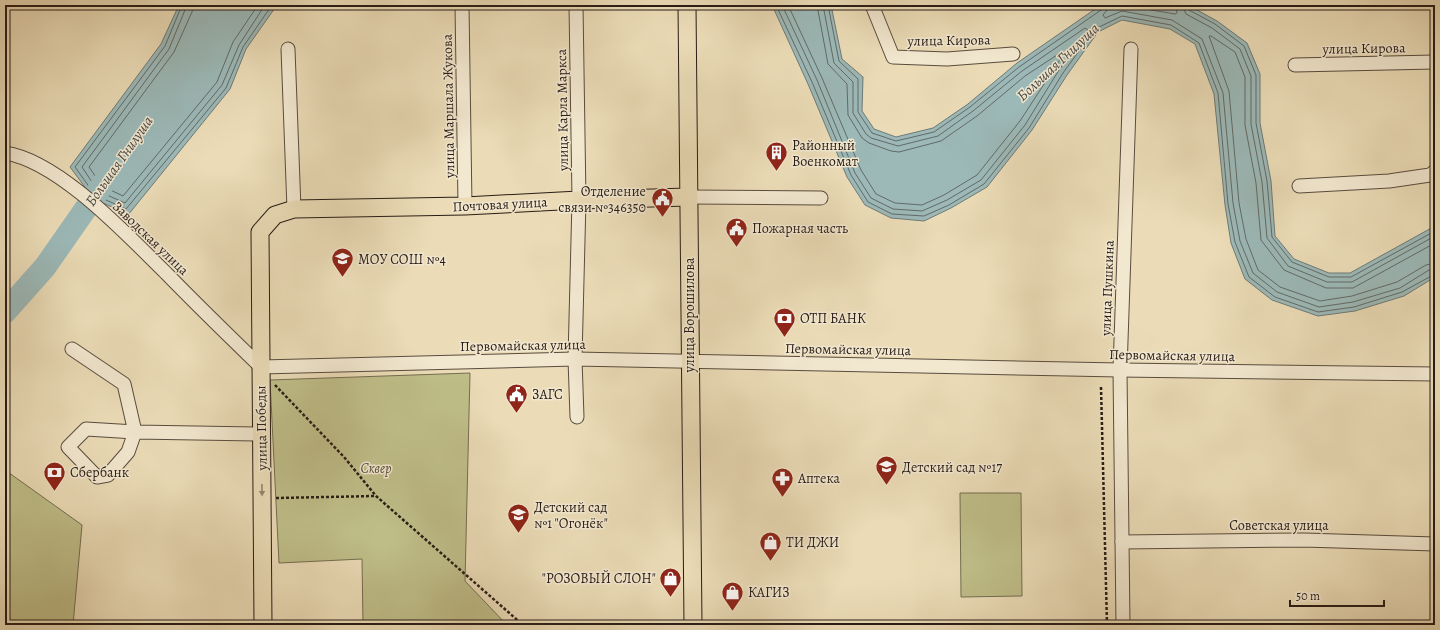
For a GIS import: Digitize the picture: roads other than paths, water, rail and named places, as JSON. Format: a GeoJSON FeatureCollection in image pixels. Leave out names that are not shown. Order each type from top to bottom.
{"type":"FeatureCollection","features":[{"type":"Feature","properties":{"kind":"main road","name":"улица Ворошилова"},"geometry":{"type":"LineString","coordinates":[[687,5],[690,198],[689,362],[693,625]]}},
{"type":"Feature","properties":{"kind":"main road","name":"Почтовая улица"},"geometry":{"type":"LineString","coordinates":[[260,232],[275,215],[294,209],[465,206],[579,200],[690,198]]}},
{"type":"Feature","properties":{"kind":"main road","name":"улица Победы"},"geometry":{"type":"LineString","coordinates":[[260,232],[263,625]]}},
{"type":"Feature","properties":{"kind":"street","name":"улица Маршала Жукова"},"geometry":{"type":"LineString","coordinates":[[462,5],[465,206]]}},
{"type":"Feature","properties":{"kind":"street","name":"улица Карла Маркса"},"geometry":{"type":"LineString","coordinates":[[576,5],[579,200],[575,359],[577,417]]}},
{"type":"Feature","properties":{"kind":"street","name":"улица Кирова"},"geometry":{"type":"LineString","coordinates":[[872,5],[893,56],[947,59],[1013,54]]}},
{"type":"Feature","properties":{"kind":"street"},"geometry":{"type":"LineString","coordinates":[[288,49],[294,209]]}},
{"type":"Feature","properties":{"kind":"street","name":"улица Пушкина"},"geometry":{"type":"LineString","coordinates":[[1123,625],[1120,370],[1131,49]]}},
{"type":"Feature","properties":{"kind":"street","name":"улица Кирова"},"geometry":{"type":"LineString","coordinates":[[1295,66],[1435,62]]}},
{"type":"Feature","properties":{"kind":"street","name":"Заводская улица"},"geometry":{"type":"LineString","coordinates":[[5,153],[16,155],[38,164],[57,176],[115,223],[261,367]]}},
{"type":"Feature","properties":{"kind":"street"},"geometry":{"type":"LineString","coordinates":[[1299,186],[1389,181],[1430,175],[1435,171]]}},
{"type":"Feature","properties":{"kind":"street","name":"Почтовая улица"},"geometry":{"type":"LineString","coordinates":[[690,198],[821,198]]}},
{"type":"Feature","properties":{"kind":"street"},"geometry":{"type":"LineString","coordinates":[[72,349],[124,384],[135,432],[128,452],[108,475],[97,477],[68,447],[86,429],[135,432],[261,434]]}},
{"type":"Feature","properties":{"kind":"street","name":"Первомайская улица"},"geometry":{"type":"LineString","coordinates":[[261,367],[575,359],[1120,370],[1435,374]]}},
{"type":"Feature","properties":{"kind":"street","name":"Советская улица"},"geometry":{"type":"LineString","coordinates":[[1122,542],[1304,540],[1435,544]]}},
{"type":"Feature","properties":{"kind":"water"},"geometry":{"type":"Polygon","coordinates":[[[179,5],[277,5],[246,49],[230,89],[128,215],[93,198],[70,167],[161,44],[179,5]]]}},
{"type":"Feature","properties":{"kind":"water"},"geometry":{"type":"Polygon","coordinates":[[[772,5],[831,5],[842,59],[863,77],[862,111],[874,129],[896,137],[933,128],[968,104],[1017,63],[1101,5],[1188,5],[1217,21],[1247,43],[1260,74],[1260,123],[1271,181],[1275,236],[1294,259],[1329,273],[1350,273],[1435,226],[1435,277],[1404,296],[1355,311],[1318,316],[1272,300],[1245,279],[1231,243],[1225,205],[1214,94],[1195,44],[1170,29],[1122,20],[1098,32],[1067,75],[1032,130],[987,187],[951,208],[924,221],[891,218],[865,205],[847,177],[808,84],[772,5]]]}},
{"type":"Feature","properties":{"kind":"waterway","name":"Большая Гнилуша"},"geometry":{"type":"LineString","coordinates":[[5,312],[45,267],[105,181]]}},
{"type":"Feature","properties":{"kind":"place","name":"Районный Военкомат"},"geometry":{"type":"Point","coordinates":[777,172]}},
{"type":"Feature","properties":{"kind":"place","name":"Отделение связи №346350"},"geometry":{"type":"Point","coordinates":[662,218]}},
{"type":"Feature","properties":{"kind":"place","name":"Пожарная часть"},"geometry":{"type":"Point","coordinates":[737,248]}},
{"type":"Feature","properties":{"kind":"place","name":"МОУ СОШ №4"},"geometry":{"type":"Point","coordinates":[342,278]}},
{"type":"Feature","properties":{"kind":"place","name":"ОТП БАНК"},"geometry":{"type":"Point","coordinates":[785,338]}},
{"type":"Feature","properties":{"kind":"place","name":"ЗАГС"},"geometry":{"type":"Point","coordinates":[516,414]}},
{"type":"Feature","properties":{"kind":"place","name":"Детский сад №17"},"geometry":{"type":"Point","coordinates":[886,486]}},
{"type":"Feature","properties":{"kind":"place","name":"Сбербанк"},"geometry":{"type":"Point","coordinates":[55,492]}},
{"type":"Feature","properties":{"kind":"place","name":"Аптека"},"geometry":{"type":"Point","coordinates":[782,498]}},
{"type":"Feature","properties":{"kind":"place","name":"Детский сад №1 \"Огонёк\""},"geometry":{"type":"Point","coordinates":[518,534]}},
{"type":"Feature","properties":{"kind":"place","name":"ТИ ДЖИ"},"geometry":{"type":"Point","coordinates":[770,562]}},
{"type":"Feature","properties":{"kind":"place","name":"\"РОЗОВЫЙ СЛОН\""},"geometry":{"type":"Point","coordinates":[671,598]}},
{"type":"Feature","properties":{"kind":"place","name":"КАГИЗ"},"geometry":{"type":"Point","coordinates":[733,612]}},
{"type":"Feature","properties":{"kind":"park label","name":"Сквер"},"geometry":{"type":"Point","coordinates":[376,468]}}]}
